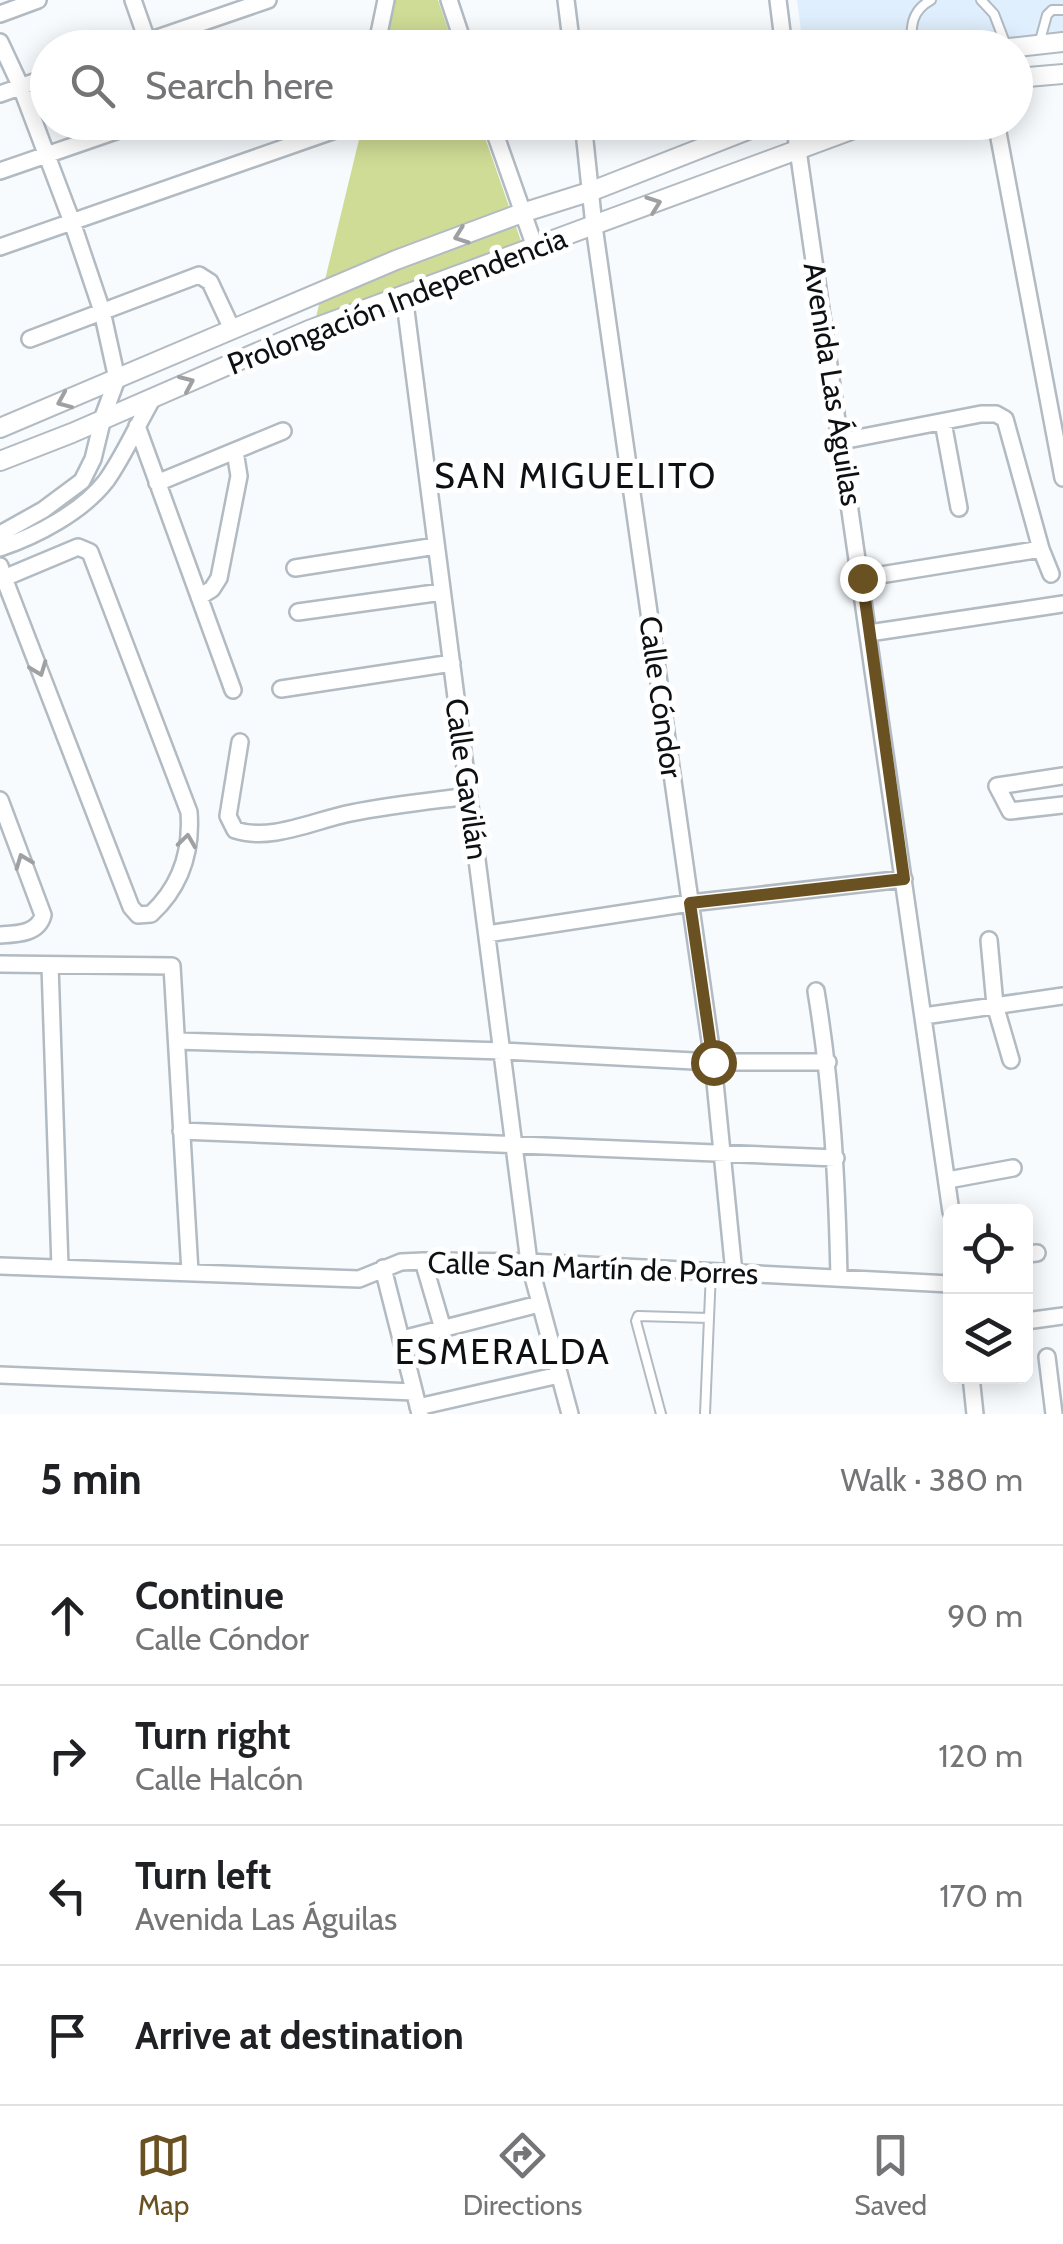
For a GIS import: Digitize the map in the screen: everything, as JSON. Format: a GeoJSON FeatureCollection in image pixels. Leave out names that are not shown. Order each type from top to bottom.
{"type":"FeatureCollection","features":[{"type":"Feature","properties":{"kind":"street"},"geometry":{"type":"LineString","coordinates":[[0,14],[38,0]]}},
{"type":"Feature","properties":{"kind":"street"},"geometry":{"type":"LineString","coordinates":[[133,0],[144,30]]}},
{"type":"Feature","properties":{"kind":"street"},"geometry":{"type":"LineString","coordinates":[[212,0],[218,17]]}},
{"type":"Feature","properties":{"kind":"street"},"geometry":{"type":"LineString","coordinates":[[178,30],[268,0]]}},
{"type":"Feature","properties":{"kind":"street"},"geometry":{"type":"LineString","coordinates":[[380,30],[386,0]]}},
{"type":"Feature","properties":{"kind":"street"},"geometry":{"type":"LineString","coordinates":[[449,0],[459,30]]}},
{"type":"Feature","properties":{"kind":"street"},"geometry":{"type":"LineString","coordinates":[[566,0],[570,30]]}},
{"type":"Feature","properties":{"kind":"street"},"geometry":{"type":"LineString","coordinates":[[778,0],[782,30]]}},
{"type":"Feature","properties":{"kind":"street"},"geometry":{"type":"LineString","coordinates":[[0,42],[30,109]]}},
{"type":"Feature","properties":{"kind":"street"},"geometry":{"type":"LineString","coordinates":[[1033,45],[1063,42]]}},
{"type":"Feature","properties":{"kind":"street"},"geometry":{"type":"LineString","coordinates":[[1033,77],[1063,74]]}},
{"type":"Feature","properties":{"kind":"street"},"geometry":{"type":"LineString","coordinates":[[0,94],[30,84]]}},
{"type":"Feature","properties":{"kind":"street"},"geometry":{"type":"LineString","coordinates":[[0,534],[82,481],[93,459],[117,379],[102,310],[41,140]]}},
{"type":"Feature","properties":{"kind":"street"},"geometry":{"type":"LineString","coordinates":[[0,171],[92,140]]}},
{"type":"Feature","properties":{"kind":"street"},"geometry":{"type":"LineString","coordinates":[[0,247],[307,140]]}},
{"type":"Feature","properties":{"kind":"street"},"geometry":{"type":"LineString","coordinates":[[497,140],[535,247]]}},
{"type":"Feature","properties":{"kind":"street","name":"Calle Cóndor"},"geometry":{"type":"LineString","coordinates":[[585,140],[594,226],[713,1062],[734,1273]]}},
{"type":"Feature","properties":{"kind":"street","name":"Prolongación Independencia"},"geometry":{"type":"LineString","coordinates":[[0,428],[379,267],[723,140]]}},
{"type":"Feature","properties":{"kind":"street","name":"Avenida Las Águilas"},"geometry":{"type":"LineString","coordinates":[[796,140],[951,1204]]}},
{"type":"Feature","properties":{"kind":"street","name":"Prolongación Independencia"},"geometry":{"type":"LineString","coordinates":[[0,460],[309,330],[828,140]]}},
{"type":"Feature","properties":{"kind":"street"},"geometry":{"type":"LineString","coordinates":[[999,140],[1063,478]]}},
{"type":"Feature","properties":{"kind":"street"},"geometry":{"type":"LineString","coordinates":[[30,339],[198,274],[210,282],[232,329]]}},
{"type":"Feature","properties":{"kind":"street","name":"Calle Gavilán"},"geometry":{"type":"LineString","coordinates":[[404,295],[529,1262],[570,1414]]}},
{"type":"Feature","properties":{"kind":"street"},"geometry":{"type":"LineString","coordinates":[[0,548],[68,514],[105,482],[153,398]]}},
{"type":"Feature","properties":{"kind":"street"},"geometry":{"type":"LineString","coordinates":[[842,440],[981,414],[996,414],[1005,419],[1051,574]]}},
{"type":"Feature","properties":{"kind":"street"},"geometry":{"type":"LineString","coordinates":[[943,422],[959,508]]}},
{"type":"Feature","properties":{"kind":"street"},"geometry":{"type":"LineString","coordinates":[[137,426],[232,690]]}},
{"type":"Feature","properties":{"kind":"street"},"geometry":{"type":"LineString","coordinates":[[158,483],[283,431]]}},
{"type":"Feature","properties":{"kind":"street"},"geometry":{"type":"LineString","coordinates":[[199,597],[212,589],[219,578],[239,476],[235,451]]}},
{"type":"Feature","properties":{"kind":"street"},"geometry":{"type":"LineString","coordinates":[[295,568],[436,546]]}},
{"type":"Feature","properties":{"kind":"street"},"geometry":{"type":"LineString","coordinates":[[78,548],[90,552],[188,812],[189,840],[180,876],[168,897],[151,914],[138,915],[131,907],[2,572],[78,548]]}},
{"type":"Feature","properties":{"kind":"street"},"geometry":{"type":"LineString","coordinates":[[862,578],[1041,550]]}},
{"type":"Feature","properties":{"kind":"street"},"geometry":{"type":"LineString","coordinates":[[298,612],[442,592]]}},
{"type":"Feature","properties":{"kind":"street"},"geometry":{"type":"LineString","coordinates":[[869,632],[1063,604]]}},
{"type":"Feature","properties":{"kind":"street"},"geometry":{"type":"LineString","coordinates":[[280,689],[452,663]]}},
{"type":"Feature","properties":{"kind":"street"},"geometry":{"type":"LineString","coordinates":[[240,742],[228,816],[235,830],[244,833],[275,832],[353,812],[469,796]]}},
{"type":"Feature","properties":{"kind":"street"},"geometry":{"type":"LineString","coordinates":[[1063,776],[997,786],[1010,811],[1063,805]]}},
{"type":"Feature","properties":{"kind":"street"},"geometry":{"type":"LineString","coordinates":[[0,800],[42,915],[32,930],[0,935]]}},
{"type":"Feature","properties":{"kind":"street"},"geometry":{"type":"LineString","coordinates":[[487,934],[690,903],[904,879]]}},
{"type":"Feature","properties":{"kind":"street"},"geometry":{"type":"LineString","coordinates":[[989,940],[995,1006],[1011,1060]]}},
{"type":"Feature","properties":{"kind":"street"},"geometry":{"type":"LineString","coordinates":[[0,964],[172,966],[190,1272]]}},
{"type":"Feature","properties":{"kind":"street"},"geometry":{"type":"LineString","coordinates":[[50,965],[60,1267]]}},
{"type":"Feature","properties":{"kind":"street"},"geometry":{"type":"LineString","coordinates":[[816,991],[828,1062],[836,1158],[839,1278]]}},
{"type":"Feature","properties":{"kind":"street"},"geometry":{"type":"LineString","coordinates":[[924,1016],[1063,996]]}},
{"type":"Feature","properties":{"kind":"street"},"geometry":{"type":"LineString","coordinates":[[176,1041],[502,1050],[713,1062],[828,1062]]}},
{"type":"Feature","properties":{"kind":"street"},"geometry":{"type":"LineString","coordinates":[[181,1132],[836,1158]]}},
{"type":"Feature","properties":{"kind":"street"},"geometry":{"type":"LineString","coordinates":[[948,1180],[1013,1168]]}},
{"type":"Feature","properties":{"kind":"street","name":"Calle San Martín de Porres"},"geometry":{"type":"LineString","coordinates":[[0,1266],[358,1279],[401,1262],[529,1262],[943,1284]]}},
{"type":"Feature","properties":{"kind":"street"},"geometry":{"type":"LineString","coordinates":[[423,1262],[443,1329]]}},
{"type":"Feature","properties":{"kind":"street"},"geometry":{"type":"LineString","coordinates":[[383,1268],[417,1404]]}},
{"type":"Feature","properties":{"kind":"street"},"geometry":{"type":"LineString","coordinates":[[402,1339],[539,1304]]}},
{"type":"Feature","properties":{"kind":"street"},"geometry":{"type":"LineString","coordinates":[[1033,1320],[1063,1316]]}},
{"type":"Feature","properties":{"kind":"street"},"geometry":{"type":"LineString","coordinates":[[1047,1357],[1054,1414]]}},
{"type":"Feature","properties":{"kind":"street"},"geometry":{"type":"LineString","coordinates":[[0,1375],[417,1404],[559,1375]]}},
{"type":"Feature","properties":{"kind":"street"},"geometry":{"type":"LineString","coordinates":[[972,1384],[974,1414]]}},
{"type":"Feature","properties":{"kind":"lane"},"geometry":{"type":"LineString","coordinates":[[910,30],[917,9],[930,0]]}},
{"type":"Feature","properties":{"kind":"lane"},"geometry":{"type":"LineString","coordinates":[[981,0],[994,14],[1001,30]]}},
{"type":"Feature","properties":{"kind":"lane"},"geometry":{"type":"LineString","coordinates":[[1038,44],[1047,15],[1052,10],[1063,10]]}},
{"type":"Feature","properties":{"kind":"lane"},"geometry":{"type":"LineString","coordinates":[[706,1414],[711,1271]]}},
{"type":"Feature","properties":{"kind":"lane"},"geometry":{"type":"LineString","coordinates":[[662,1414],[636,1320],[638,1316],[709,1318]]}},
{"type":"Feature","properties":{"kind":"shaded area"},"geometry":{"type":"Polygon","coordinates":[[[797,0],[1063,0],[1063,37],[1033,43],[1033,30],[801,30],[797,0]]]}},
{"type":"Feature","properties":{"kind":"green space"},"geometry":{"type":"Polygon","coordinates":[[[393,0],[438,0],[448,30],[386,30],[393,0]]]}},
{"type":"Feature","properties":{"kind":"green space"},"geometry":{"type":"Polygon","coordinates":[[[359,140],[486,140],[521,241],[316,317],[359,140]]]}},
{"type":"Feature","properties":{"kind":"district","name":"SAN MIGUELITO"},"geometry":{"type":"Point","coordinates":[576,475]}},
{"type":"Feature","properties":{"kind":"district","name":"ESMERALDA"},"geometry":{"type":"Point","coordinates":[503,1351]}},
{"type":"Feature","properties":{"kind":"route"},"geometry":{"type":"LineString","coordinates":[[713,1062],[690,903],[904,879],[862,578]]}}]}
